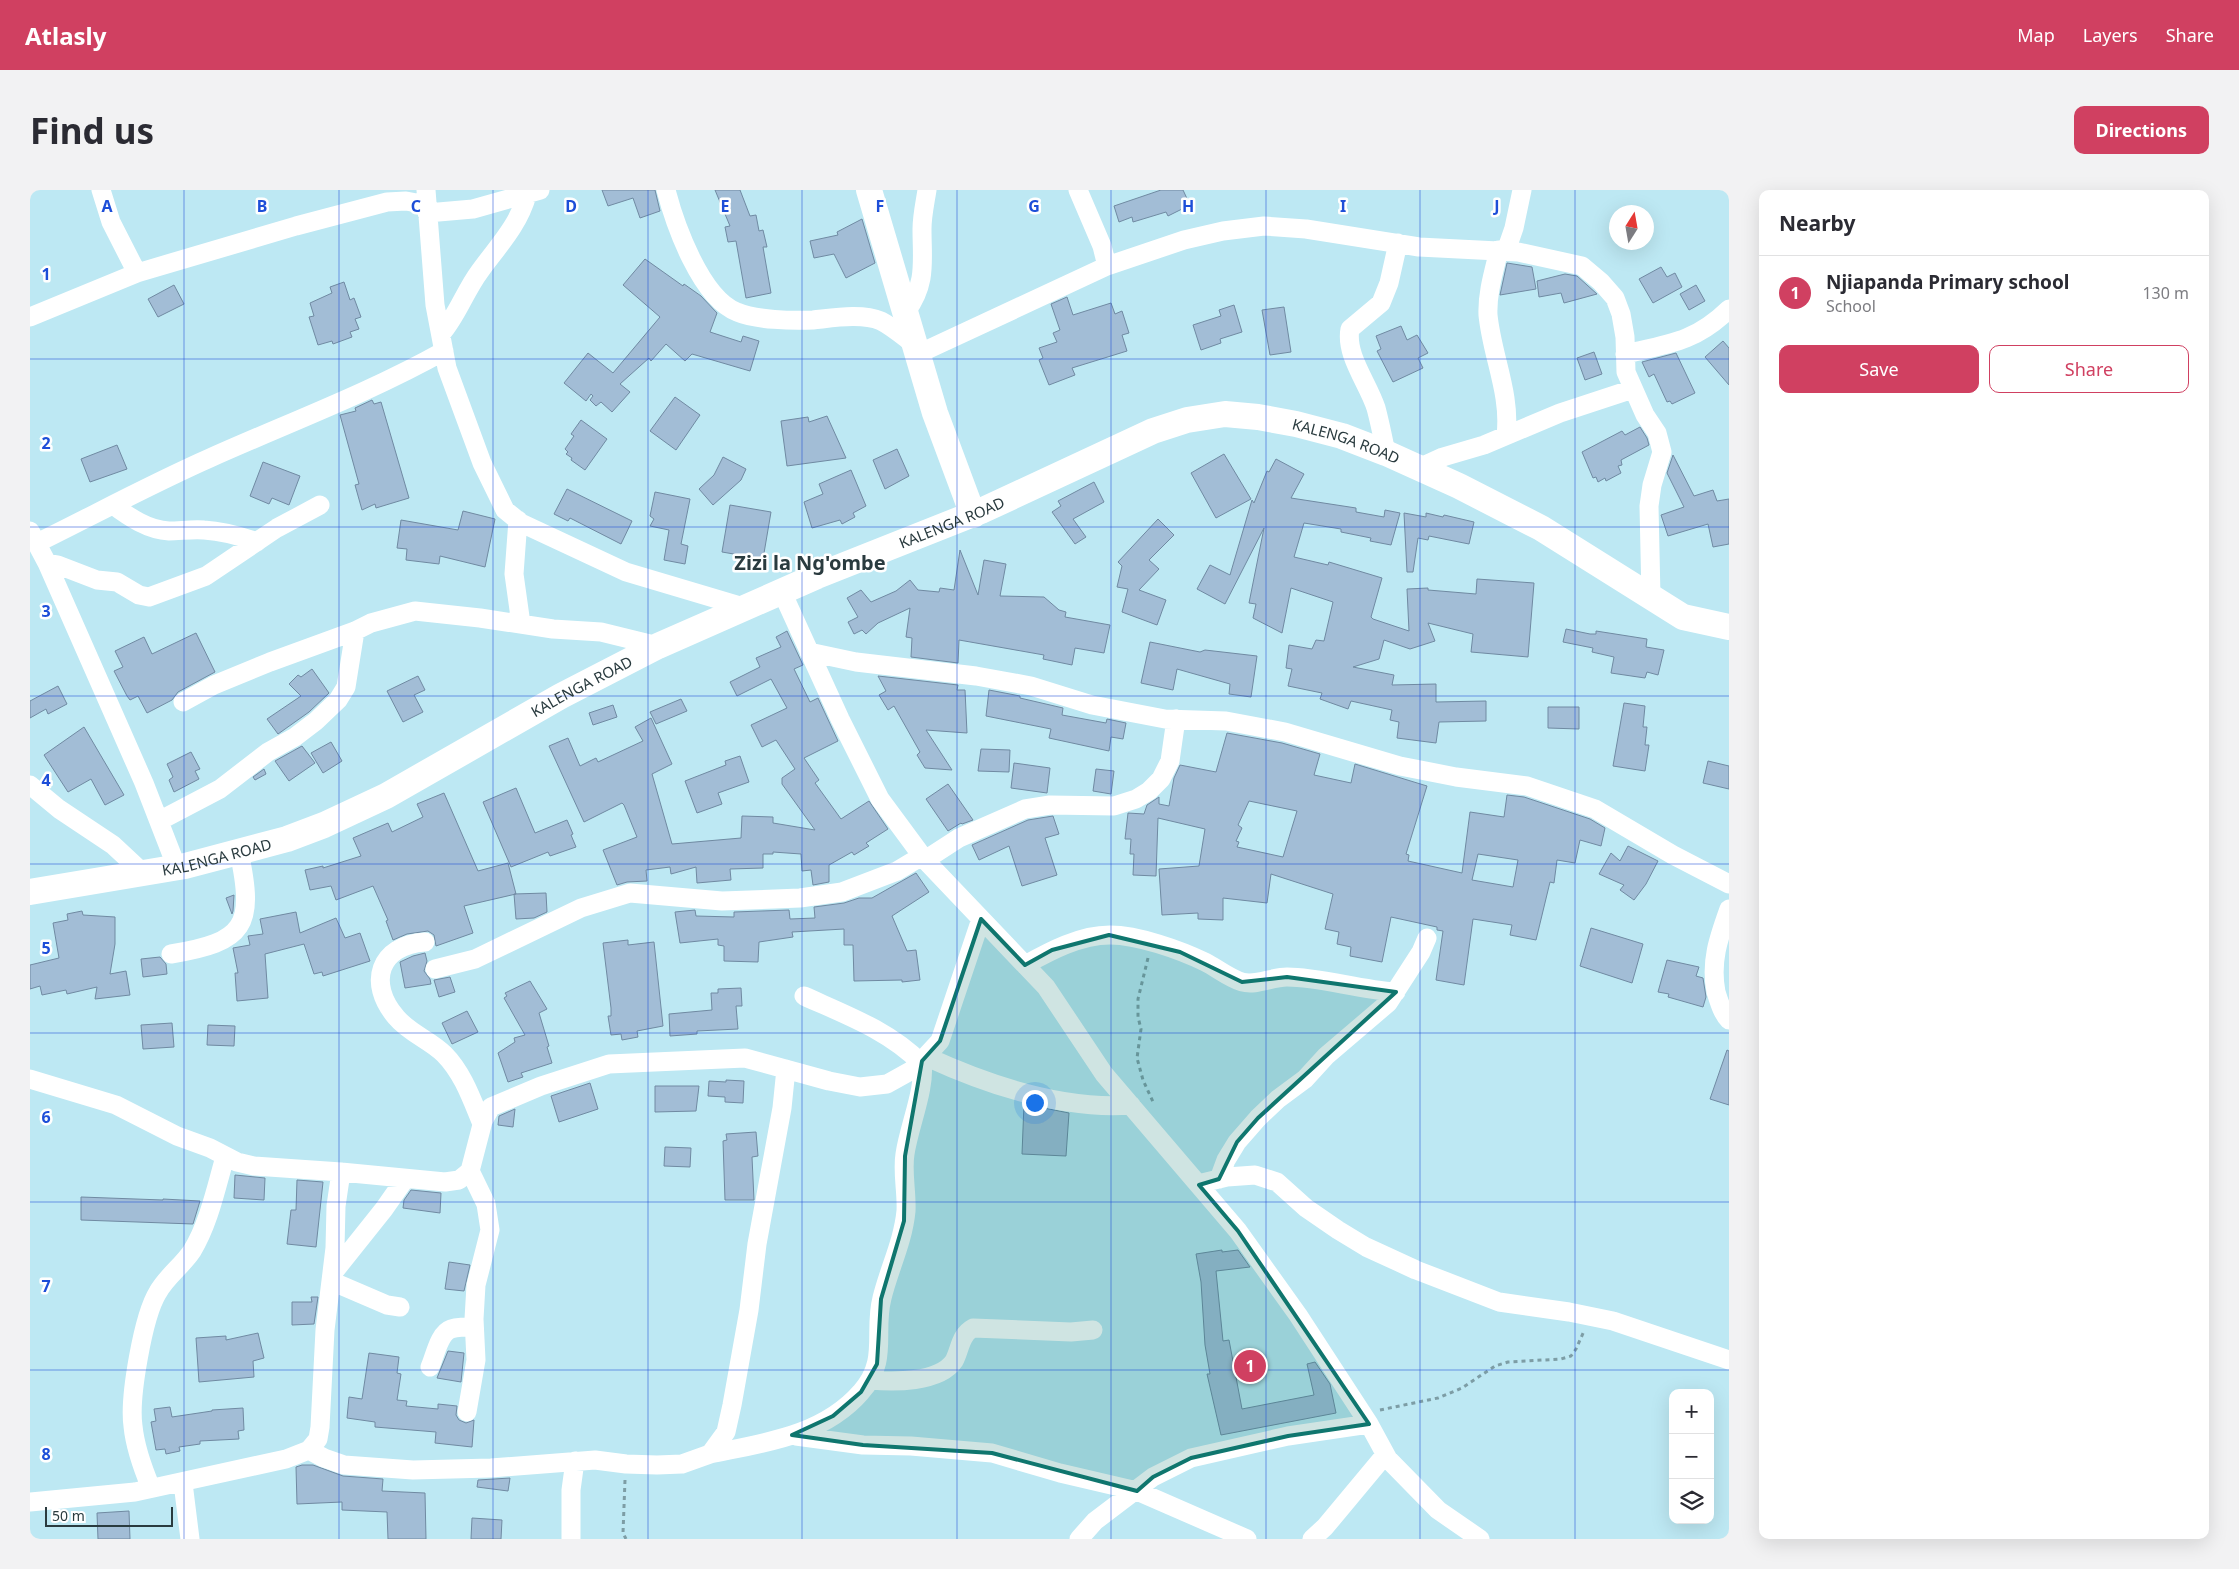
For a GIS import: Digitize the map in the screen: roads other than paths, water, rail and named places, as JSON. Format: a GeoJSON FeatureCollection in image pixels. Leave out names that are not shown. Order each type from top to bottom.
{"type":"FeatureCollection","features":[{"type":"Feature","properties":{"kind":"main road"},"geometry":{"type":"LineString","coordinates":[[874,192],[935,413],[973,514]]}},
{"type":"Feature","properties":{"kind":"main road","name":"KALENGA ROAD"},"geometry":{"type":"LineString","coordinates":[[30,892],[177,868],[287,839],[324,825],[386,796],[561,696],[658,646],[817,576],[973,514],[1153,431],[1187,420],[1225,414],[1258,417],[1304,426],[1342,436],[1386,453],[1459,486],[1541,528],[1683,618],[1729,627]]}},
{"type":"Feature","properties":{"kind":"street"},"geometry":{"type":"LineString","coordinates":[[100,190],[111,222],[137,273]]}},
{"type":"Feature","properties":{"kind":"street"},"geometry":{"type":"LineString","coordinates":[[666,190],[689,253],[705,284],[718,300],[737,312],[762,317],[803,320],[863,318],[880,321],[917,350],[1107,266],[1184,240],[1223,231],[1264,226],[1306,229],[1419,247],[1503,251],[1582,266],[1601,282],[1615,298],[1621,314],[1625,337],[1626,372],[1645,415],[1657,433],[1662,452],[1649,506],[1651,597]]}},
{"type":"Feature","properties":{"kind":"street"},"geometry":{"type":"LineString","coordinates":[[906,312],[914,302],[922,280],[922,216],[927,190]]}},
{"type":"Feature","properties":{"kind":"street"},"geometry":{"type":"LineString","coordinates":[[1078,190],[1102,246],[1107,266]]}},
{"type":"Feature","properties":{"kind":"street"},"geometry":{"type":"LineString","coordinates":[[1506,436],[1508,415],[1488,313],[1489,292],[1503,251],[1514,228],[1522,190]]}},
{"type":"Feature","properties":{"kind":"street"},"geometry":{"type":"LineString","coordinates":[[30,317],[137,273],[356,209],[387,202],[422,200],[473,209],[534,193]]}},
{"type":"Feature","properties":{"kind":"street"},"geometry":{"type":"LineString","coordinates":[[177,868],[144,783],[47,563],[33,537],[113,505],[191,467],[389,380],[442,342],[452,319],[480,270],[497,251],[534,193]]}},
{"type":"Feature","properties":{"kind":"street"},"geometry":{"type":"LineString","coordinates":[[422,200],[435,305],[447,368],[492,488],[505,510],[518,520],[626,572],[747,608]]}},
{"type":"Feature","properties":{"kind":"street"},"geometry":{"type":"LineString","coordinates":[[1386,453],[1376,407],[1348,338],[1350,328],[1382,303],[1389,284],[1398,244]]}},
{"type":"Feature","properties":{"kind":"street"},"geometry":{"type":"LineString","coordinates":[[1626,354],[1679,342],[1700,333],[1729,309]]}},
{"type":"Feature","properties":{"kind":"street"},"geometry":{"type":"LineString","coordinates":[[1419,468],[1443,457],[1484,445],[1560,413],[1632,389]]}},
{"type":"Feature","properties":{"kind":"street"},"geometry":{"type":"LineString","coordinates":[[113,505],[132,518],[151,527],[166,531],[203,530],[221,532],[257,542]]}},
{"type":"Feature","properties":{"kind":"street"},"geometry":{"type":"LineString","coordinates":[[47,563],[58,565],[97,580],[117,582],[139,595],[149,597],[206,576],[277,528],[320,505]]}},
{"type":"Feature","properties":{"kind":"street"},"geometry":{"type":"LineString","coordinates":[[518,520],[514,574],[521,624]]}},
{"type":"Feature","properties":{"kind":"street"},"geometry":{"type":"LineString","coordinates":[[782,592],[880,799],[924,858],[1046,987],[1104,1074],[1238,1231],[1298,1315],[1364,1417],[1385,1455],[1438,1510],[1480,1539]]}},
{"type":"Feature","properties":{"kind":"street"},"geometry":{"type":"LineString","coordinates":[[183,702],[214,685],[270,662],[355,631],[371,623],[415,611],[601,632],[658,646]]}},
{"type":"Feature","properties":{"kind":"street"},"geometry":{"type":"LineString","coordinates":[[159,821],[220,789],[268,752],[295,738],[316,722],[338,700],[346,687],[355,631]]}},
{"type":"Feature","properties":{"kind":"street"},"geometry":{"type":"LineString","coordinates":[[809,652],[856,662],[976,676],[1031,686],[1092,705],[1165,719],[1226,720],[1286,732],[1400,766],[1456,777],[1526,786],[1594,809],[1673,856],[1729,884]]}},
{"type":"Feature","properties":{"kind":"street"},"geometry":{"type":"LineString","coordinates":[[435,969],[475,959],[581,908],[630,893],[722,901],[800,898],[842,892],[897,871],[959,838],[1025,810],[1050,805],[1114,806],[1136,799],[1149,791],[1161,779],[1170,761],[1176,719]]}},
{"type":"Feature","properties":{"kind":"street"},"geometry":{"type":"LineString","coordinates":[[30,785],[60,809],[113,846],[143,873]]}},
{"type":"Feature","properties":{"kind":"street"},"geometry":{"type":"LineString","coordinates":[[171,954],[198,950],[220,943],[236,932],[242,922],[246,883],[238,852]]}},
{"type":"Feature","properties":{"kind":"street"},"geometry":{"type":"LineString","coordinates":[[1729,909],[1714,951],[1713,975],[1718,998],[1729,1020]]}},
{"type":"Feature","properties":{"kind":"street"},"geometry":{"type":"LineString","coordinates":[[30,1079],[116,1105],[177,1136],[210,1148],[237,1162],[254,1166],[342,1172],[405,1179],[445,1182],[459,1180],[470,1171],[482,1124],[491,1107],[558,1080],[609,1064],[745,1058],[829,1081],[860,1087],[886,1084],[914,1069],[940,1041],[981,919]]}},
{"type":"Feature","properties":{"kind":"street"},"geometry":{"type":"LineString","coordinates":[[1025,965],[1052,950],[1083,940],[1109,935],[1129,937],[1154,944],[1205,962],[1242,982],[1255,983],[1287,977],[1309,979],[1370,991],[1396,992]]}},
{"type":"Feature","properties":{"kind":"street"},"geometry":{"type":"LineString","coordinates":[[1219,1179],[1226,1160],[1237,1142],[1258,1118],[1278,1099],[1305,1079],[1326,1056],[1388,1003],[1421,952],[1427,938]]}},
{"type":"Feature","properties":{"kind":"street"},"geometry":{"type":"LineString","coordinates":[[425,942],[414,942],[388,956],[381,967],[382,989],[395,1016],[408,1028],[444,1054],[459,1073],[482,1124]]}},
{"type":"Feature","properties":{"kind":"street"},"geometry":{"type":"LineString","coordinates":[[804,996],[876,1028],[924,1060],[1031,1094],[1104,1107],[1130,1105]]}},
{"type":"Feature","properties":{"kind":"street"},"geometry":{"type":"LineString","coordinates":[[310,1450],[324,1458],[344,1465],[412,1470],[491,1468],[595,1460],[626,1464],[682,1464],[710,1454],[808,1430],[833,1416],[861,1392],[870,1380],[877,1364],[882,1299],[897,1255],[904,1221],[905,1156],[922,1079],[924,1060]]}},
{"type":"Feature","properties":{"kind":"street"},"geometry":{"type":"LineString","coordinates":[[710,1454],[726,1432],[732,1405],[749,1310],[757,1244],[782,1108],[786,1070]]}},
{"type":"Feature","properties":{"kind":"street"},"geometry":{"type":"LineString","coordinates":[[151,1488],[138,1449],[133,1425],[138,1360],[144,1330],[157,1292],[192,1251],[204,1224],[225,1157]]}},
{"type":"Feature","properties":{"kind":"street"},"geometry":{"type":"LineString","coordinates":[[467,1412],[476,1360],[474,1324],[476,1284],[487,1246],[490,1224],[486,1204],[470,1171]]}},
{"type":"Feature","properties":{"kind":"street"},"geometry":{"type":"LineString","coordinates":[[30,1502],[151,1488],[286,1459],[310,1450],[318,1439],[320,1428],[325,1330],[336,1206],[342,1172]]}},
{"type":"Feature","properties":{"kind":"street"},"geometry":{"type":"LineString","coordinates":[[1198,1184],[1219,1179],[1255,1175],[1278,1182],[1306,1208],[1345,1234],[1366,1247],[1416,1270],[1499,1302],[1613,1321],[1729,1360]]}},
{"type":"Feature","properties":{"kind":"street"},"geometry":{"type":"LineString","coordinates":[[331,1278],[405,1179]]}},
{"type":"Feature","properties":{"kind":"street"},"geometry":{"type":"LineString","coordinates":[[331,1278],[387,1306],[400,1307]]}},
{"type":"Feature","properties":{"kind":"street"},"geometry":{"type":"LineString","coordinates":[[430,1367],[443,1335],[452,1329],[464,1329],[474,1324]]}},
{"type":"Feature","properties":{"kind":"street"},"geometry":{"type":"LineString","coordinates":[[870,1380],[914,1380],[941,1372],[953,1362],[962,1341],[972,1328],[1071,1332],[1093,1330]]}},
{"type":"Feature","properties":{"kind":"street"},"geometry":{"type":"LineString","coordinates":[[1079,1539],[1095,1521],[1153,1476],[1191,1458],[1364,1417]]}},
{"type":"Feature","properties":{"kind":"street"},"geometry":{"type":"LineString","coordinates":[[792,1435],[863,1445],[911,1446],[992,1453],[1060,1473],[1136,1491],[1247,1539]]}},
{"type":"Feature","properties":{"kind":"street"},"geometry":{"type":"LineString","coordinates":[[1312,1539],[1325,1527],[1385,1455]]}},
{"type":"Feature","properties":{"kind":"street"},"geometry":{"type":"LineString","coordinates":[[571,1539],[571,1490],[575,1461]]}},
{"type":"Feature","properties":{"kind":"street"},"geometry":{"type":"LineString","coordinates":[[183,1482],[190,1539]]}},
{"type":"Feature","properties":{"kind":"place","name":"Njiapanda Primary school"},"geometry":{"type":"Point","coordinates":[1250,1366]}},
{"type":"Feature","properties":{"kind":"district","name":"Zizi la Ng'ombe"},"geometry":{"type":"Point","coordinates":[810,562]}}]}
